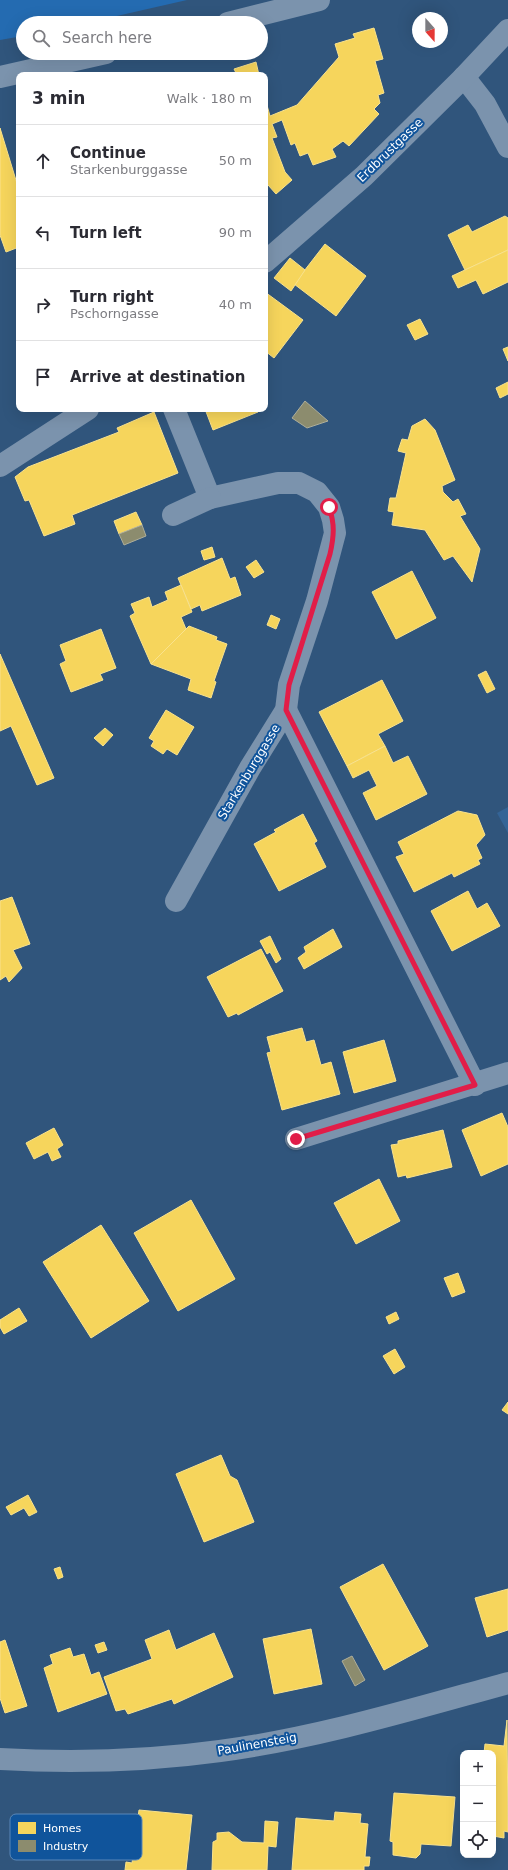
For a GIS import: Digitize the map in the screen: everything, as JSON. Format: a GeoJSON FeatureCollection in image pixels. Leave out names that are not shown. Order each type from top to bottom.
{"type":"FeatureCollection","features":[{"type":"Feature","properties":{"kind":"street"},"geometry":{"type":"LineString","coordinates":[[256,16],[319,0]]}},
{"type":"Feature","properties":{"kind":"street","name":"Erdbrustgasse"},"geometry":{"type":"LineString","coordinates":[[268,259],[364,176],[508,30]]}},
{"type":"Feature","properties":{"kind":"street"},"geometry":{"type":"LineString","coordinates":[[18,72],[74,60]]}},
{"type":"Feature","properties":{"kind":"street"},"geometry":{"type":"LineString","coordinates":[[0,76],[16,73]]}},
{"type":"Feature","properties":{"kind":"street"},"geometry":{"type":"LineString","coordinates":[[464,76],[485,104],[508,147]]}},
{"type":"Feature","properties":{"kind":"street"},"geometry":{"type":"LineString","coordinates":[[0,466],[83,412]]}},
{"type":"Feature","properties":{"kind":"street"},"geometry":{"type":"LineString","coordinates":[[175,412],[210,498]]}},
{"type":"Feature","properties":{"kind":"street","name":"Starkenburggasse"},"geometry":{"type":"LineString","coordinates":[[173,515],[210,498],[278,483],[299,484],[317,492],[329,507],[335,533],[330,554],[289,685],[286,710],[250,768],[176,901]]}},
{"type":"Feature","properties":{"kind":"street"},"geometry":{"type":"LineString","coordinates":[[286,710],[475,1085]]}},
{"type":"Feature","properties":{"kind":"street"},"geometry":{"type":"LineString","coordinates":[[296,1139],[475,1085],[508,1073]]}},
{"type":"Feature","properties":{"kind":"street","name":"Paulinensteig"},"geometry":{"type":"LineString","coordinates":[[0,1759],[38,1761],[134,1758],[220,1751],[319,1733],[508,1683]]}},
{"type":"Feature","properties":{"kind":"shaded area"},"geometry":{"type":"Polygon","coordinates":[[[0,0],[187,0],[117,16],[16,16],[16,37],[0,40],[0,0]]]}},
{"type":"Feature","properties":{"kind":"shaded area"},"geometry":{"type":"Polygon","coordinates":[[[508,807],[508,833],[497,813],[508,807]]]}},
{"type":"Feature","properties":{"kind":"building: Homes"},"geometry":{"type":"Polygon","coordinates":[[[374,28],[383,59],[375,61],[384,93],[378,95],[380,103],[374,109],[379,114],[349,146],[343,141],[332,149],[336,157],[313,165],[308,153],[300,156],[295,143],[291,145],[282,120],[272,124],[277,137],[272,138],[285,172],[292,180],[276,194],[268,185],[268,109],[270,116],[297,105],[339,57],[335,44],[355,38],[353,34],[374,28]]]}},
{"type":"Feature","properties":{"kind":"building: Homes"},"geometry":{"type":"Polygon","coordinates":[[[256,62],[258,72],[236,72],[234,69],[256,62]]]}},
{"type":"Feature","properties":{"kind":"building: Homes"},"geometry":{"type":"Polygon","coordinates":[[[0,128],[16,180],[16,248],[6,252],[0,235],[0,128]]]}},
{"type":"Feature","properties":{"kind":"building: Homes"},"geometry":{"type":"Polygon","coordinates":[[[505,216],[508,218],[508,250],[465,270],[448,235],[468,225],[472,232],[505,216]]]}},
{"type":"Feature","properties":{"kind":"building: Homes"},"geometry":{"type":"Polygon","coordinates":[[[325,244],[366,276],[336,316],[294,284],[325,244]]]}},
{"type":"Feature","properties":{"kind":"building: Homes"},"geometry":{"type":"Polygon","coordinates":[[[508,250],[508,282],[483,294],[476,280],[458,288],[452,276],[508,250]]]}},
{"type":"Feature","properties":{"kind":"building: Homes"},"geometry":{"type":"Polygon","coordinates":[[[290,258],[305,270],[291,291],[274,278],[290,258]]]}},
{"type":"Feature","properties":{"kind":"building: Homes"},"geometry":{"type":"Polygon","coordinates":[[[268,294],[303,320],[274,358],[268,353],[268,294]]]}},
{"type":"Feature","properties":{"kind":"building: Homes"},"geometry":{"type":"Polygon","coordinates":[[[420,319],[428,334],[415,340],[407,325],[420,319]]]}},
{"type":"Feature","properties":{"kind":"building: Homes"},"geometry":{"type":"Polygon","coordinates":[[[508,347],[508,361],[503,349],[508,347]]]}},
{"type":"Feature","properties":{"kind":"building: Homes"},"geometry":{"type":"Polygon","coordinates":[[[508,382],[508,394],[500,398],[496,388],[508,382]]]}},
{"type":"Feature","properties":{"kind":"building: Homes"},"geometry":{"type":"Polygon","coordinates":[[[154,412],[178,473],[72,515],[75,524],[44,536],[29,500],[25,501],[15,477],[28,467],[119,432],[117,428],[154,412]]]}},
{"type":"Feature","properties":{"kind":"building: Homes"},"geometry":{"type":"Polygon","coordinates":[[[206,412],[258,412],[213,430],[206,412]]]}},
{"type":"Feature","properties":{"kind":"building: Homes"},"geometry":{"type":"Polygon","coordinates":[[[425,419],[435,430],[455,480],[442,486],[443,492],[453,502],[458,499],[466,514],[460,516],[480,549],[472,582],[453,556],[444,560],[425,530],[392,525],[394,512],[388,511],[390,498],[396,498],[406,453],[398,451],[402,439],[408,440],[412,426],[425,419]]]}},
{"type":"Feature","properties":{"kind":"building: Homes"},"geometry":{"type":"Polygon","coordinates":[[[136,512],[142,525],[119,534],[114,521],[136,512]]]}},
{"type":"Feature","properties":{"kind":"building: Homes"},"geometry":{"type":"Polygon","coordinates":[[[212,547],[215,557],[204,560],[201,551],[212,547]]]}},
{"type":"Feature","properties":{"kind":"building: Homes"},"geometry":{"type":"Polygon","coordinates":[[[222,558],[230,579],[235,577],[241,595],[202,611],[200,605],[191,609],[178,578],[222,558]]]}},
{"type":"Feature","properties":{"kind":"building: Homes"},"geometry":{"type":"Polygon","coordinates":[[[256,560],[264,572],[254,578],[246,567],[256,560]]]}},
{"type":"Feature","properties":{"kind":"building: Homes"},"geometry":{"type":"Polygon","coordinates":[[[412,571],[436,618],[396,639],[372,592],[412,571]]]}},
{"type":"Feature","properties":{"kind":"building: Homes"},"geometry":{"type":"Polygon","coordinates":[[[181,585],[192,612],[181,617],[186,629],[151,664],[130,616],[135,613],[131,604],[149,597],[152,607],[168,600],[165,592],[181,585]]]}},
{"type":"Feature","properties":{"kind":"building: Homes"},"geometry":{"type":"Polygon","coordinates":[[[271,615],[280,619],[276,629],[267,625],[271,615]]]}},
{"type":"Feature","properties":{"kind":"building: Homes"},"geometry":{"type":"Polygon","coordinates":[[[189,626],[217,637],[216,640],[227,644],[214,681],[216,682],[211,698],[188,690],[191,679],[151,664],[189,626]]]}},
{"type":"Feature","properties":{"kind":"building: Homes"},"geometry":{"type":"Polygon","coordinates":[[[101,629],[116,668],[100,674],[103,680],[71,692],[60,664],[66,661],[60,645],[101,629]]]}},
{"type":"Feature","properties":{"kind":"building: Homes"},"geometry":{"type":"Polygon","coordinates":[[[0,654],[54,778],[37,785],[11,726],[0,731],[0,654]]]}},
{"type":"Feature","properties":{"kind":"building: Homes"},"geometry":{"type":"Polygon","coordinates":[[[486,671],[495,689],[487,693],[478,675],[486,671]]]}},
{"type":"Feature","properties":{"kind":"building: Homes"},"geometry":{"type":"Polygon","coordinates":[[[382,680],[403,721],[378,734],[385,746],[347,766],[319,712],[382,680]]]}},
{"type":"Feature","properties":{"kind":"building: Homes"},"geometry":{"type":"Polygon","coordinates":[[[166,710],[194,727],[177,755],[167,749],[163,754],[151,746],[154,741],[149,738],[166,710]]]}},
{"type":"Feature","properties":{"kind":"building: Homes"},"geometry":{"type":"Polygon","coordinates":[[[105,728],[113,735],[103,746],[94,738],[105,728]]]}},
{"type":"Feature","properties":{"kind":"building: Homes"},"geometry":{"type":"Polygon","coordinates":[[[385,746],[393,763],[408,756],[427,794],[376,820],[363,793],[377,786],[369,770],[353,778],[347,766],[385,746]]]}},
{"type":"Feature","properties":{"kind":"building: Homes"},"geometry":{"type":"Polygon","coordinates":[[[458,811],[477,815],[485,835],[476,845],[482,858],[478,860],[480,864],[454,877],[452,873],[414,892],[396,857],[404,854],[398,842],[458,811]]]}},
{"type":"Feature","properties":{"kind":"building: Homes"},"geometry":{"type":"Polygon","coordinates":[[[303,814],[317,841],[314,843],[326,867],[279,891],[254,844],[276,832],[274,830],[303,814]]]}},
{"type":"Feature","properties":{"kind":"building: Homes"},"geometry":{"type":"Polygon","coordinates":[[[468,891],[477,909],[487,903],[500,926],[452,951],[431,911],[468,891]]]}},
{"type":"Feature","properties":{"kind":"building: Homes"},"geometry":{"type":"Polygon","coordinates":[[[12,897],[30,944],[13,950],[22,968],[9,982],[6,976],[0,980],[0,901],[12,897]]]}},
{"type":"Feature","properties":{"kind":"building: Homes"},"geometry":{"type":"Polygon","coordinates":[[[333,929],[342,947],[304,969],[298,958],[306,952],[304,947],[333,929]]]}},
{"type":"Feature","properties":{"kind":"building: Homes"},"geometry":{"type":"Polygon","coordinates":[[[270,936],[281,959],[276,963],[270,952],[267,954],[260,941],[270,936]]]}},
{"type":"Feature","properties":{"kind":"building: Homes"},"geometry":{"type":"Polygon","coordinates":[[[261,949],[283,991],[238,1015],[237,1013],[228,1017],[207,977],[261,949]]]}},
{"type":"Feature","properties":{"kind":"building: Homes"},"geometry":{"type":"Polygon","coordinates":[[[302,1028],[306,1042],[314,1040],[321,1065],[331,1062],[340,1094],[282,1110],[267,1053],[271,1052],[267,1037],[302,1028]]]}},
{"type":"Feature","properties":{"kind":"building: Homes"},"geometry":{"type":"Polygon","coordinates":[[[384,1040],[396,1081],[354,1093],[343,1052],[384,1040]]]}},
{"type":"Feature","properties":{"kind":"building: Homes"},"geometry":{"type":"Polygon","coordinates":[[[502,1113],[508,1127],[508,1164],[481,1176],[462,1130],[502,1113]]]}},
{"type":"Feature","properties":{"kind":"building: Homes"},"geometry":{"type":"Polygon","coordinates":[[[54,1128],[63,1145],[57,1149],[61,1157],[52,1161],[48,1152],[34,1159],[26,1143],[54,1128]]]}},
{"type":"Feature","properties":{"kind":"building: Homes"},"geometry":{"type":"Polygon","coordinates":[[[443,1130],[452,1167],[407,1178],[406,1175],[398,1177],[391,1145],[398,1144],[398,1141],[443,1130]]]}},
{"type":"Feature","properties":{"kind":"building: Homes"},"geometry":{"type":"Polygon","coordinates":[[[379,1179],[400,1221],[356,1244],[334,1203],[379,1179]]]}},
{"type":"Feature","properties":{"kind":"building: Homes"},"geometry":{"type":"Polygon","coordinates":[[[191,1200],[235,1279],[178,1311],[134,1233],[191,1200]]]}},
{"type":"Feature","properties":{"kind":"building: Homes"},"geometry":{"type":"Polygon","coordinates":[[[101,1225],[149,1301],[91,1338],[43,1262],[101,1225]]]}},
{"type":"Feature","properties":{"kind":"building: Homes"},"geometry":{"type":"Polygon","coordinates":[[[458,1273],[465,1292],[452,1297],[444,1278],[458,1273]]]}},
{"type":"Feature","properties":{"kind":"building: Homes"},"geometry":{"type":"Polygon","coordinates":[[[19,1308],[27,1321],[4,1334],[0,1327],[0,1320],[19,1308]]]}},
{"type":"Feature","properties":{"kind":"building: Homes"},"geometry":{"type":"Polygon","coordinates":[[[396,1312],[399,1319],[389,1324],[386,1317],[396,1312]]]}},
{"type":"Feature","properties":{"kind":"building: Homes"},"geometry":{"type":"Polygon","coordinates":[[[395,1349],[405,1367],[394,1374],[383,1356],[395,1349]]]}},
{"type":"Feature","properties":{"kind":"building: Homes"},"geometry":{"type":"Polygon","coordinates":[[[508,1402],[508,1414],[502,1410],[508,1402]]]}},
{"type":"Feature","properties":{"kind":"building: Homes"},"geometry":{"type":"Polygon","coordinates":[[[221,1455],[230,1476],[237,1480],[254,1522],[204,1542],[176,1474],[221,1455]]]}},
{"type":"Feature","properties":{"kind":"building: Homes"},"geometry":{"type":"Polygon","coordinates":[[[28,1495],[37,1512],[29,1516],[24,1508],[11,1515],[6,1507],[28,1495]]]}},
{"type":"Feature","properties":{"kind":"building: Homes"},"geometry":{"type":"Polygon","coordinates":[[[383,1564],[428,1646],[384,1670],[340,1587],[383,1564]]]}},
{"type":"Feature","properties":{"kind":"building: Homes"},"geometry":{"type":"Polygon","coordinates":[[[60,1567],[63,1577],[58,1579],[54,1569],[60,1567]]]}},
{"type":"Feature","properties":{"kind":"building: Homes"},"geometry":{"type":"Polygon","coordinates":[[[508,1589],[508,1630],[487,1637],[475,1598],[508,1589]]]}},
{"type":"Feature","properties":{"kind":"building: Homes"},"geometry":{"type":"Polygon","coordinates":[[[311,1629],[322,1684],[274,1694],[263,1639],[311,1629]]]}},
{"type":"Feature","properties":{"kind":"building: Homes"},"geometry":{"type":"Polygon","coordinates":[[[169,1630],[176,1650],[214,1633],[233,1677],[174,1704],[172,1699],[128,1714],[125,1709],[116,1711],[104,1677],[152,1659],[145,1640],[169,1630]]]}},
{"type":"Feature","properties":{"kind":"building: Homes"},"geometry":{"type":"Polygon","coordinates":[[[5,1640],[27,1706],[5,1713],[0,1698],[0,1642],[5,1640]]]}},
{"type":"Feature","properties":{"kind":"building: Homes"},"geometry":{"type":"Polygon","coordinates":[[[104,1642],[107,1650],[98,1653],[95,1645],[104,1642]]]}},
{"type":"Feature","properties":{"kind":"building: Homes"},"geometry":{"type":"Polygon","coordinates":[[[70,1648],[73,1657],[84,1654],[91,1675],[99,1672],[107,1694],[58,1712],[44,1668],[53,1664],[50,1655],[70,1648]]]}},
{"type":"Feature","properties":{"kind":"building: Homes"},"geometry":{"type":"Polygon","coordinates":[[[507,1720],[508,1832],[504,1831],[504,1838],[496,1837],[496,1750],[484,1750],[485,1744],[504,1746],[507,1720]]]}},
{"type":"Feature","properties":{"kind":"building: Homes"},"geometry":{"type":"Polygon","coordinates":[[[394,1793],[455,1797],[451,1846],[421,1844],[420,1854],[416,1858],[393,1855],[393,1842],[390,1841],[394,1793]]]}},
{"type":"Feature","properties":{"kind":"building: Homes"},"geometry":{"type":"Polygon","coordinates":[[[139,1810],[192,1815],[186,1870],[125,1870],[126,1862],[132,1863],[132,1860],[142,1860],[142,1814],[138,1814],[139,1810]]]}},
{"type":"Feature","properties":{"kind":"building: Homes"},"geometry":{"type":"Polygon","coordinates":[[[335,1812],[361,1814],[360,1823],[368,1824],[365,1857],[370,1857],[369,1866],[364,1866],[364,1870],[292,1870],[296,1818],[334,1821],[335,1812]]]}},
{"type":"Feature","properties":{"kind":"building: Homes"},"geometry":{"type":"Polygon","coordinates":[[[265,1821],[278,1822],[276,1847],[268,1846],[267,1870],[212,1870],[213,1842],[217,1840],[217,1833],[229,1832],[242,1842],[264,1843],[265,1821]]]}},
{"type":"Feature","properties":{"kind":"building: Industry"},"geometry":{"type":"Polygon","coordinates":[[[305,401],[328,421],[307,428],[292,418],[305,401]]]}},
{"type":"Feature","properties":{"kind":"building: Industry"},"geometry":{"type":"Polygon","coordinates":[[[142,525],[146,536],[124,545],[119,534],[142,525]]]}},
{"type":"Feature","properties":{"kind":"building: Industry"},"geometry":{"type":"Polygon","coordinates":[[[352,1656],[365,1680],[355,1686],[342,1661],[352,1656]]]}},
{"type":"Feature","properties":{"kind":"route"},"geometry":{"type":"LineString","coordinates":[[296,1139],[475,1085],[286,710],[289,685],[317,601],[335,533],[329,507]]}}]}
